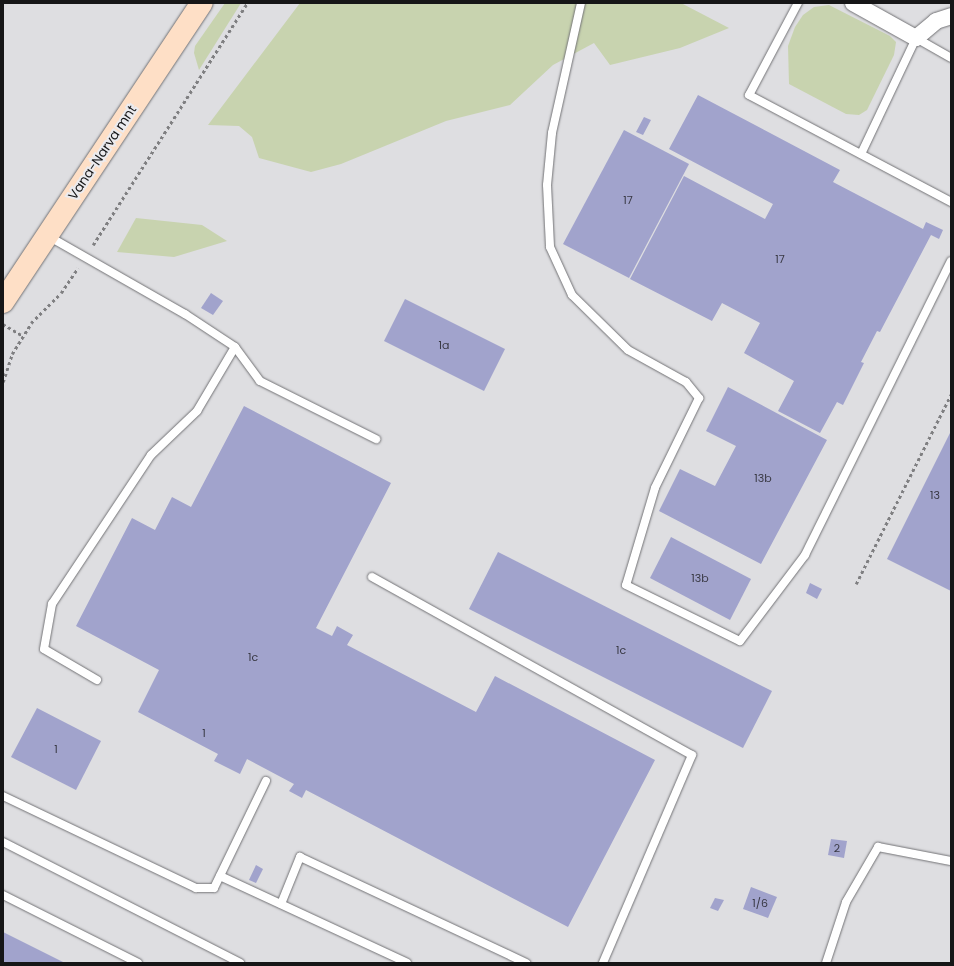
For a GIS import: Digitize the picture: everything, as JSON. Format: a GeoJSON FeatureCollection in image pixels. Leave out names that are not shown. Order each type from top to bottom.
{"type":"FeatureCollection","features":[{"type":"Feature","properties":{"kind":"main road","name":"Vana-Narva mnt"},"geometry":{"type":"LineString","coordinates":[[3,302],[202,3]]}},
{"type":"Feature","properties":{"kind":"street"},"geometry":{"type":"LineString","coordinates":[[853,3],[916,38],[936,22],[951,16]]}},
{"type":"Feature","properties":{"kind":"lane"},"geometry":{"type":"LineString","coordinates":[[581,3],[552,133],[547,185],[550,247],[572,295],[628,350],[686,382],[699,398],[655,488],[626,585],[740,641],[805,555],[951,261]]}},
{"type":"Feature","properties":{"kind":"lane"},"geometry":{"type":"LineString","coordinates":[[798,3],[749,95],[951,202]]}},
{"type":"Feature","properties":{"kind":"lane"},"geometry":{"type":"LineString","coordinates":[[861,154],[916,38],[951,58]]}},
{"type":"Feature","properties":{"kind":"lane"},"geometry":{"type":"LineString","coordinates":[[48,236],[184,314],[235,347],[260,381],[376,439]]}},
{"type":"Feature","properties":{"kind":"lane"},"geometry":{"type":"LineString","coordinates":[[96,680],[44,649],[52,604],[151,455],[197,411],[235,347]]}},
{"type":"Feature","properties":{"kind":"lane"},"geometry":{"type":"LineString","coordinates":[[372,577],[692,755],[603,963]]}},
{"type":"Feature","properties":{"kind":"lane"},"geometry":{"type":"LineString","coordinates":[[3,796],[196,888],[214,888],[266,781]]}},
{"type":"Feature","properties":{"kind":"lane"},"geometry":{"type":"LineString","coordinates":[[3,842],[240,963]]}},
{"type":"Feature","properties":{"kind":"lane"},"geometry":{"type":"LineString","coordinates":[[826,963],[846,902],[878,847],[951,861]]}},
{"type":"Feature","properties":{"kind":"lane"},"geometry":{"type":"LineString","coordinates":[[281,904],[300,857],[526,963]]}},
{"type":"Feature","properties":{"kind":"lane"},"geometry":{"type":"LineString","coordinates":[[220,876],[407,963]]}},
{"type":"Feature","properties":{"kind":"lane"},"geometry":{"type":"LineString","coordinates":[[3,895],[138,963]]}},
{"type":"Feature","properties":{"kind":"path"},"geometry":{"type":"LineString","coordinates":[[3,382],[12,354],[30,323],[61,293],[247,3]]}},
{"type":"Feature","properties":{"kind":"path"},"geometry":{"type":"LineString","coordinates":[[3,324],[23,336]]}},
{"type":"Feature","properties":{"kind":"path"},"geometry":{"type":"LineString","coordinates":[[856,584],[951,394]]}},
{"type":"Feature","properties":{"kind":"green space"},"geometry":{"type":"Polygon","coordinates":[[[225,3],[241,3],[199,70],[194,53],[195,46],[225,3]]]}},
{"type":"Feature","properties":{"kind":"green space"},"geometry":{"type":"Polygon","coordinates":[[[300,3],[681,3],[729,28],[680,48],[610,65],[594,43],[553,65],[510,105],[446,121],[341,164],[311,172],[259,158],[252,137],[239,126],[208,125],[300,3]]]}},
{"type":"Feature","properties":{"kind":"green space"},"geometry":{"type":"Polygon","coordinates":[[[829,5],[890,36],[896,42],[894,55],[867,110],[859,115],[846,114],[789,84],[788,46],[795,27],[803,15],[814,7],[829,5]]]}},
{"type":"Feature","properties":{"kind":"green space"},"geometry":{"type":"Polygon","coordinates":[[[136,218],[202,225],[227,241],[174,257],[117,252],[136,218]]]}},
{"type":"Feature","properties":{"kind":"building"},"geometry":{"type":"Polygon","coordinates":[[[698,95],[840,170],[833,182],[923,229],[926,222],[943,230],[939,239],[931,235],[880,332],[877,331],[861,362],[864,363],[843,405],[837,402],[820,433],[778,411],[794,381],[744,353],[760,323],[722,303],[712,321],[630,279],[684,176],[765,219],[773,204],[669,149],[698,95]]]}},
{"type":"Feature","properties":{"kind":"building"},"geometry":{"type":"Polygon","coordinates":[[[644,117],[651,120],[643,135],[636,132],[644,117]]]}},
{"type":"Feature","properties":{"kind":"building"},"geometry":{"type":"Polygon","coordinates":[[[624,130],[689,164],[629,278],[563,244],[624,130]]]}},
{"type":"Feature","properties":{"kind":"building"},"geometry":{"type":"Polygon","coordinates":[[[211,293],[223,301],[213,315],[201,308],[211,293]]]}},
{"type":"Feature","properties":{"kind":"building"},"geometry":{"type":"Polygon","coordinates":[[[405,299],[505,349],[484,391],[384,341],[405,299]]]}},
{"type":"Feature","properties":{"kind":"building"},"geometry":{"type":"Polygon","coordinates":[[[728,387],[827,440],[761,564],[659,511],[680,469],[715,486],[736,446],[706,431],[728,387]]]}},
{"type":"Feature","properties":{"kind":"building"},"geometry":{"type":"Polygon","coordinates":[[[244,406],[391,483],[316,628],[332,636],[337,626],[353,635],[347,645],[476,712],[495,676],[655,760],[568,927],[306,790],[302,798],[289,791],[294,784],[247,759],[240,774],[214,761],[218,754],[138,712],[159,670],[76,626],[132,518],[155,530],[172,497],[191,507],[244,406]]]}},
{"type":"Feature","properties":{"kind":"building"},"geometry":{"type":"Polygon","coordinates":[[[951,431],[951,591],[887,559],[951,431]]]}},
{"type":"Feature","properties":{"kind":"building"},"geometry":{"type":"Polygon","coordinates":[[[671,537],[751,579],[730,620],[650,578],[671,537]]]}},
{"type":"Feature","properties":{"kind":"building"},"geometry":{"type":"Polygon","coordinates":[[[498,552],[772,691],[743,748],[469,609],[498,552]]]}},
{"type":"Feature","properties":{"kind":"building"},"geometry":{"type":"Polygon","coordinates":[[[810,583],[822,589],[817,599],[806,593],[810,583]]]}},
{"type":"Feature","properties":{"kind":"building"},"geometry":{"type":"Polygon","coordinates":[[[37,708],[101,741],[76,790],[11,757],[37,708]]]}},
{"type":"Feature","properties":{"kind":"building"},"geometry":{"type":"Polygon","coordinates":[[[831,839],[847,841],[844,858],[828,855],[831,839]]]}},
{"type":"Feature","properties":{"kind":"building"},"geometry":{"type":"Polygon","coordinates":[[[256,865],[263,869],[256,883],[249,880],[256,865]]]}},
{"type":"Feature","properties":{"kind":"building"},"geometry":{"type":"Polygon","coordinates":[[[751,887],[777,897],[768,918],[743,909],[751,887]]]}},
{"type":"Feature","properties":{"kind":"building"},"geometry":{"type":"Polygon","coordinates":[[[715,898],[724,900],[718,911],[710,908],[715,898]]]}},
{"type":"Feature","properties":{"kind":"building"},"geometry":{"type":"Polygon","coordinates":[[[3,932],[65,963],[3,963],[3,932]]]}}]}
